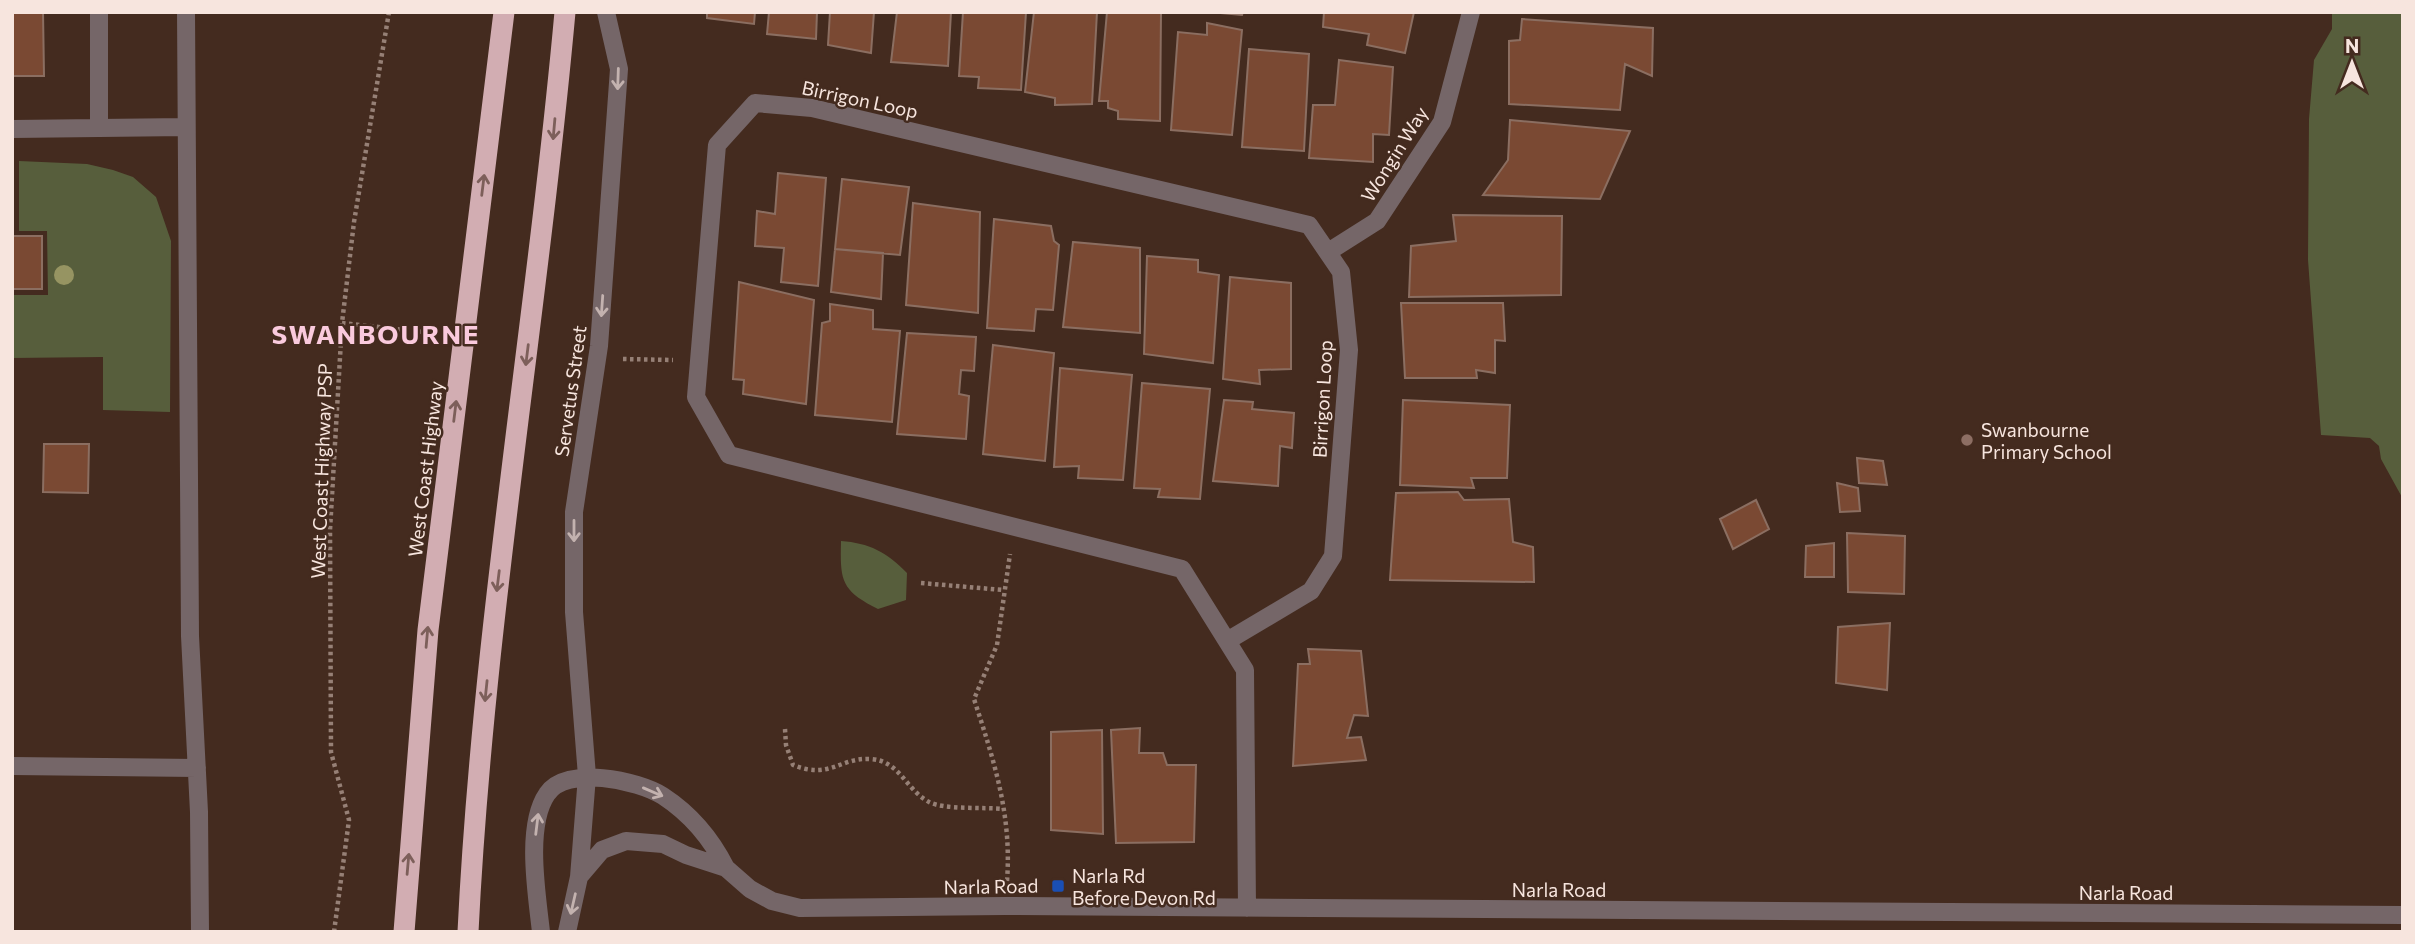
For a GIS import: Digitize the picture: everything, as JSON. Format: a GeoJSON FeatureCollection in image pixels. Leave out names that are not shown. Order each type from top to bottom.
{"type":"FeatureCollection","features":[{"type":"Feature","properties":{"kind":"highway","name":"West Coast Highway"},"geometry":{"type":"LineString","coordinates":[[404,932],[428,630],[504,12]]}},
{"type":"Feature","properties":{"kind":"highway"},"geometry":{"type":"LineString","coordinates":[[468,932],[474,819],[491,636],[551,160],[565,12]]}},
{"type":"Feature","properties":{"kind":"street"},"geometry":{"type":"LineString","coordinates":[[99,12],[99,128]]}},
{"type":"Feature","properties":{"kind":"street"},"geometry":{"type":"LineString","coordinates":[[186,12],[190,636],[197,768],[200,932]]}},
{"type":"Feature","properties":{"kind":"street","name":"Servetus Street"},"geometry":{"type":"LineString","coordinates":[[567,932],[579,877],[587,776],[574,612],[574,512],[599,346],[619,69],[606,12]]}},
{"type":"Feature","properties":{"kind":"street","name":"Wongin Way"},"geometry":{"type":"LineString","coordinates":[[1328,252],[1377,221],[1442,122],[1471,12]]}},
{"type":"Feature","properties":{"kind":"street","name":"Birrigon Loop"},"geometry":{"type":"LineString","coordinates":[[1227,641],[1311,591],[1333,556],[1349,350],[1340,272],[1308,225],[812,108],[755,103],[717,145],[696,397],[729,455],[1182,569],[1245,670],[1247,908]]}},
{"type":"Feature","properties":{"kind":"street"},"geometry":{"type":"LineString","coordinates":[[12,128],[186,127]]}},
{"type":"Feature","properties":{"kind":"street"},"geometry":{"type":"LineString","coordinates":[[12,766],[197,768]]}},
{"type":"Feature","properties":{"kind":"street"},"geometry":{"type":"LineString","coordinates":[[541,932],[536,892],[536,827],[539,811],[548,792],[561,782],[587,776]]}},
{"type":"Feature","properties":{"kind":"street","name":"Narla Road"},"geometry":{"type":"LineString","coordinates":[[587,776],[631,784],[661,795],[711,839],[726,868],[750,889],[772,901],[800,908],[1005,906],[2398,921]]}},
{"type":"Feature","properties":{"kind":"street","name":"Narla Road"},"geometry":{"type":"LineString","coordinates":[[579,877],[602,850],[626,841],[663,844],[726,868]]}},
{"type":"Feature","properties":{"kind":"path","name":"West Coast Highway PSP"},"geometry":{"type":"LineString","coordinates":[[334,932],[349,820],[331,752],[330,530],[342,323],[354,222],[389,12]]}},
{"type":"Feature","properties":{"kind":"path"},"geometry":{"type":"LineString","coordinates":[[342,323],[433,333]]}},
{"type":"Feature","properties":{"kind":"path"},"geometry":{"type":"LineString","coordinates":[[620,359],[668,359]]}},
{"type":"Feature","properties":{"kind":"path"},"geometry":{"type":"LineString","coordinates":[[1005,906],[1010,843],[994,762],[974,699],[997,645],[1003,590],[1015,527]]}},
{"type":"Feature","properties":{"kind":"path"},"geometry":{"type":"LineString","coordinates":[[921,583],[1003,590]]}},
{"type":"Feature","properties":{"kind":"path"},"geometry":{"type":"LineString","coordinates":[[785,729],[786,745],[793,765],[811,772],[870,759],[896,767],[915,794],[932,804],[1003,808]]}},
{"type":"Feature","properties":{"kind":"green space"},"geometry":{"type":"Polygon","coordinates":[[[2332,12],[2403,12],[2403,499],[2381,459],[2379,446],[2370,438],[2321,435],[2308,260],[2309,119],[2314,60],[2332,29],[2332,12]]]}},
{"type":"Feature","properties":{"kind":"green space"},"geometry":{"type":"Polygon","coordinates":[[[19,161],[87,164],[113,170],[133,177],[156,197],[171,241],[170,412],[103,410],[103,357],[12,358],[12,295],[48,295],[47,231],[19,231],[19,161]]]}},
{"type":"Feature","properties":{"kind":"green space"},"geometry":{"type":"Polygon","coordinates":[[[841,541],[869,546],[900,566],[907,573],[906,600],[878,609],[856,596],[845,583],[841,566],[841,541]]]}},
{"type":"Feature","properties":{"kind":"building"},"geometry":{"type":"Polygon","coordinates":[[[12,12],[43,12],[44,76],[12,76],[12,12]]]}},
{"type":"Feature","properties":{"kind":"building"},"geometry":{"type":"Polygon","coordinates":[[[707,12],[755,12],[754,24],[707,18],[707,12]]]}},
{"type":"Feature","properties":{"kind":"building"},"geometry":{"type":"Polygon","coordinates":[[[769,12],[817,12],[816,39],[767,34],[769,12]]]}},
{"type":"Feature","properties":{"kind":"building"},"geometry":{"type":"Polygon","coordinates":[[[830,12],[874,12],[871,53],[828,45],[830,12]]]}},
{"type":"Feature","properties":{"kind":"building"},"geometry":{"type":"Polygon","coordinates":[[[897,12],[951,12],[948,66],[891,62],[897,12]]]}},
{"type":"Feature","properties":{"kind":"building"},"geometry":{"type":"Polygon","coordinates":[[[963,12],[1026,12],[1021,90],[978,88],[979,77],[959,76],[963,12]]]}},
{"type":"Feature","properties":{"kind":"building"},"geometry":{"type":"Polygon","coordinates":[[[1034,12],[1097,12],[1092,104],[1055,105],[1055,98],[1025,92],[1034,12]]]}},
{"type":"Feature","properties":{"kind":"building"},"geometry":{"type":"Polygon","coordinates":[[[1107,12],[1161,12],[1160,121],[1118,119],[1118,111],[1108,108],[1108,101],[1099,101],[1107,12]]]}},
{"type":"Feature","properties":{"kind":"building"},"geometry":{"type":"Polygon","coordinates":[[[1209,12],[1243,12],[1242,15],[1209,12]]]}},
{"type":"Feature","properties":{"kind":"building"},"geometry":{"type":"Polygon","coordinates":[[[1324,12],[1414,12],[1405,53],[1367,45],[1369,34],[1323,27],[1324,12]]]}},
{"type":"Feature","properties":{"kind":"building"},"geometry":{"type":"Polygon","coordinates":[[[1522,19],[1653,28],[1652,76],[1625,64],[1620,110],[1509,104],[1509,41],[1520,40],[1522,19]]]}},
{"type":"Feature","properties":{"kind":"building"},"geometry":{"type":"Polygon","coordinates":[[[1207,23],[1242,30],[1232,135],[1171,130],[1178,32],[1207,35],[1207,23]]]}},
{"type":"Feature","properties":{"kind":"building"},"geometry":{"type":"Polygon","coordinates":[[[1249,49],[1309,54],[1304,151],[1242,147],[1249,49]]]}},
{"type":"Feature","properties":{"kind":"building"},"geometry":{"type":"Polygon","coordinates":[[[1339,60],[1393,67],[1389,135],[1373,134],[1373,162],[1309,158],[1313,105],[1335,105],[1339,60]]]}},
{"type":"Feature","properties":{"kind":"building"},"geometry":{"type":"Polygon","coordinates":[[[1510,120],[1630,131],[1600,199],[1483,195],[1508,160],[1510,120]]]}},
{"type":"Feature","properties":{"kind":"building"},"geometry":{"type":"Polygon","coordinates":[[[778,173],[826,178],[818,286],[781,282],[784,248],[755,246],[757,211],[775,214],[778,173]]]}},
{"type":"Feature","properties":{"kind":"building"},"geometry":{"type":"Polygon","coordinates":[[[842,179],[909,187],[900,255],[835,249],[842,179]]]}},
{"type":"Feature","properties":{"kind":"building"},"geometry":{"type":"Polygon","coordinates":[[[913,203],[980,212],[978,313],[906,305],[913,203]]]}},
{"type":"Feature","properties":{"kind":"building"},"geometry":{"type":"Polygon","coordinates":[[[1453,215],[1562,216],[1561,295],[1409,297],[1411,246],[1456,241],[1453,215]]]}},
{"type":"Feature","properties":{"kind":"building"},"geometry":{"type":"Polygon","coordinates":[[[994,219],[1051,226],[1054,241],[1059,245],[1053,310],[1036,309],[1034,331],[987,328],[994,219]]]}},
{"type":"Feature","properties":{"kind":"building"},"geometry":{"type":"Polygon","coordinates":[[[12,236],[42,236],[42,289],[12,289],[12,236]]]}},
{"type":"Feature","properties":{"kind":"building"},"geometry":{"type":"Polygon","coordinates":[[[1073,242],[1140,248],[1140,333],[1063,327],[1073,242]]]}},
{"type":"Feature","properties":{"kind":"building"},"geometry":{"type":"Polygon","coordinates":[[[835,249],[883,253],[881,299],[831,292],[835,249]]]}},
{"type":"Feature","properties":{"kind":"building"},"geometry":{"type":"Polygon","coordinates":[[[1147,256],[1198,260],[1198,272],[1219,275],[1213,363],[1144,354],[1147,256]]]}},
{"type":"Feature","properties":{"kind":"building"},"geometry":{"type":"Polygon","coordinates":[[[1230,277],[1291,283],[1291,369],[1259,370],[1260,384],[1223,379],[1230,277]]]}},
{"type":"Feature","properties":{"kind":"building"},"geometry":{"type":"Polygon","coordinates":[[[739,282],[814,300],[806,404],[743,394],[744,380],[733,379],[739,282]]]}},
{"type":"Feature","properties":{"kind":"building"},"geometry":{"type":"Polygon","coordinates":[[[1401,303],[1503,303],[1505,341],[1495,340],[1495,373],[1476,370],[1477,378],[1405,378],[1401,303]]]}},
{"type":"Feature","properties":{"kind":"building"},"geometry":{"type":"Polygon","coordinates":[[[830,304],[873,310],[873,329],[900,331],[892,422],[815,415],[822,323],[830,321],[830,304]]]}},
{"type":"Feature","properties":{"kind":"building"},"geometry":{"type":"Polygon","coordinates":[[[907,333],[976,337],[974,371],[961,370],[959,394],[969,396],[966,439],[897,434],[907,333]]]}},
{"type":"Feature","properties":{"kind":"building"},"geometry":{"type":"Polygon","coordinates":[[[993,345],[1054,353],[1045,461],[983,454],[993,345]]]}},
{"type":"Feature","properties":{"kind":"building"},"geometry":{"type":"Polygon","coordinates":[[[1060,368],[1132,375],[1123,480],[1078,478],[1079,466],[1054,467],[1060,368]]]}},
{"type":"Feature","properties":{"kind":"building"},"geometry":{"type":"Polygon","coordinates":[[[1142,383],[1210,389],[1200,499],[1158,497],[1160,489],[1134,488],[1142,383]]]}},
{"type":"Feature","properties":{"kind":"building"},"geometry":{"type":"Polygon","coordinates":[[[1224,400],[1253,402],[1252,409],[1294,413],[1292,448],[1280,446],[1278,486],[1213,481],[1224,400]]]}},
{"type":"Feature","properties":{"kind":"building"},"geometry":{"type":"Polygon","coordinates":[[[1403,400],[1510,405],[1507,478],[1471,478],[1474,488],[1400,485],[1403,400]]]}},
{"type":"Feature","properties":{"kind":"building"},"geometry":{"type":"Polygon","coordinates":[[[44,444],[89,444],[88,493],[43,492],[44,444]]]}},
{"type":"Feature","properties":{"kind":"building"},"geometry":{"type":"Polygon","coordinates":[[[1857,458],[1883,461],[1887,485],[1859,483],[1857,458]]]}},
{"type":"Feature","properties":{"kind":"building"},"geometry":{"type":"Polygon","coordinates":[[[1837,483],[1858,488],[1860,511],[1840,512],[1837,483]]]}},
{"type":"Feature","properties":{"kind":"building"},"geometry":{"type":"Polygon","coordinates":[[[1458,492],[1464,500],[1509,499],[1513,542],[1533,547],[1534,582],[1390,580],[1396,493],[1458,492]]]}},
{"type":"Feature","properties":{"kind":"building"},"geometry":{"type":"Polygon","coordinates":[[[1756,500],[1769,529],[1733,549],[1720,519],[1756,500]]]}},
{"type":"Feature","properties":{"kind":"building"},"geometry":{"type":"Polygon","coordinates":[[[1847,533],[1905,536],[1904,594],[1848,592],[1847,533]]]}},
{"type":"Feature","properties":{"kind":"building"},"geometry":{"type":"Polygon","coordinates":[[[1834,543],[1834,577],[1805,577],[1806,546],[1834,543]]]}},
{"type":"Feature","properties":{"kind":"building"},"geometry":{"type":"Polygon","coordinates":[[[1890,623],[1887,690],[1836,683],[1838,627],[1890,623]]]}},
{"type":"Feature","properties":{"kind":"building"},"geometry":{"type":"Polygon","coordinates":[[[1308,649],[1361,651],[1368,716],[1354,715],[1347,738],[1361,737],[1366,760],[1293,766],[1298,664],[1310,664],[1308,649]]]}},
{"type":"Feature","properties":{"kind":"building"},"geometry":{"type":"Polygon","coordinates":[[[1140,728],[1139,753],[1163,753],[1167,765],[1196,765],[1194,842],[1116,843],[1111,730],[1140,728]]]}},
{"type":"Feature","properties":{"kind":"building"},"geometry":{"type":"Polygon","coordinates":[[[1102,730],[1103,834],[1051,830],[1051,732],[1102,730]]]}},
{"type":"Feature","properties":{"kind":"place","name":"Swanbourne Primary School"},"geometry":{"type":"Point","coordinates":[1967,440]}},
{"type":"Feature","properties":{"kind":"place","name":"Narla Rd Before Devon Rd"},"geometry":{"type":"Point","coordinates":[1058,886]}},
{"type":"Feature","properties":{"kind":"district","name":"SWANBOURNE"},"geometry":{"type":"Point","coordinates":[376,333]}}]}
